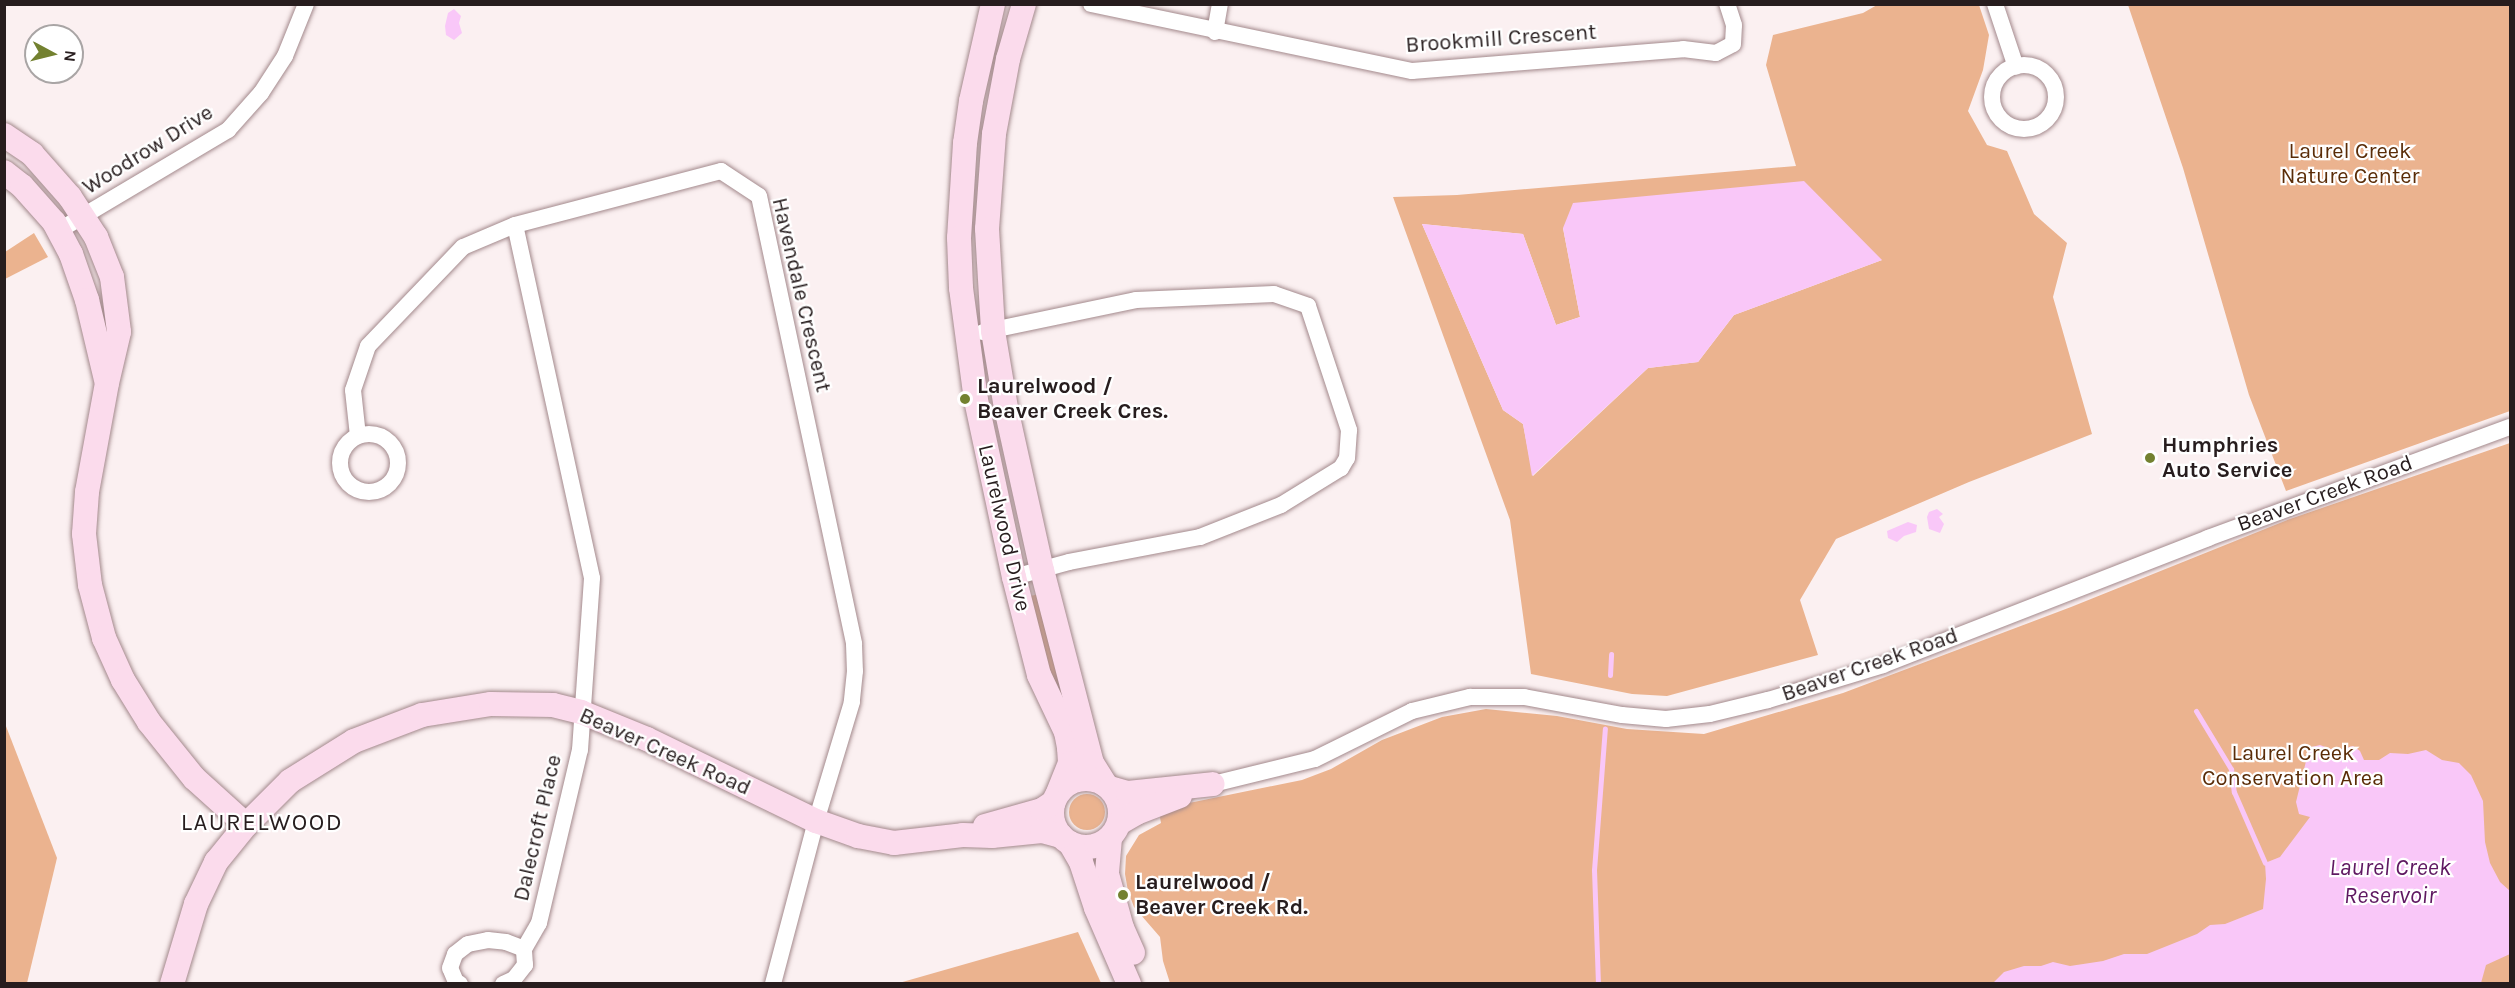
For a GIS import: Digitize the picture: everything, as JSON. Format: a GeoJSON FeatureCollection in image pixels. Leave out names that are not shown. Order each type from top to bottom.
{"type":"FeatureCollection","features":[{"type":"Feature","properties":{"kind":"street","name":"Woodrow Drive"},"geometry":{"type":"LineString","coordinates":[[58,231],[228,130],[261,93],[285,56],[306,4]]}},
{"type":"Feature","properties":{"kind":"street","name":"Laurelwood Drive"},"geometry":{"type":"LineString","coordinates":[[993,4],[971,101],[965,143],[959,238],[961,288],[976,400],[1014,577],[1039,675],[1066,732],[1069,748],[1070,763],[1056,797]]}},
{"type":"Feature","properties":{"kind":"street","name":"Laurelwood Drive"},"geometry":{"type":"LineString","coordinates":[[1024,4],[1008,59],[994,134],[987,229],[993,331],[1006,408],[1042,570],[1092,763],[1108,787]]}},
{"type":"Feature","properties":{"kind":"street","name":"Brookmill Crescent"},"geometry":{"type":"LineString","coordinates":[[1091,4],[1215,32],[1412,71],[1683,49],[1716,53],[1733,44],[1734,25],[1727,4]]}},
{"type":"Feature","properties":{"kind":"street"},"geometry":{"type":"LineString","coordinates":[[1215,32],[1220,4]]}},
{"type":"Feature","properties":{"kind":"street"},"geometry":{"type":"LineString","coordinates":[[1995,4],[2016,67]]}},
{"type":"Feature","properties":{"kind":"street"},"geometry":{"type":"LineString","coordinates":[[4,135],[32,154],[84,216],[96,237],[112,277],[119,332],[87,492],[84,534],[90,585],[104,638],[123,680],[150,722],[194,778],[246,825]]}},
{"type":"Feature","properties":{"kind":"street","name":"Havendale Crescent"},"geometry":{"type":"LineString","coordinates":[[358,436],[353,390],[368,346],[463,246],[515,225],[721,171],[759,196],[854,644],[855,671],[852,702],[816,821],[773,984]]}},
{"type":"Feature","properties":{"kind":"street"},"geometry":{"type":"LineString","coordinates":[[4,172],[22,186],[58,231],[71,254],[87,300],[107,383]]}},
{"type":"Feature","properties":{"kind":"street"},"geometry":{"type":"LineString","coordinates":[[515,225],[592,578],[581,712]]}},
{"type":"Feature","properties":{"kind":"street"},"geometry":{"type":"LineString","coordinates":[[967,335],[1136,300],[1274,294],[1308,306],[1349,430],[1347,458],[1341,468],[1281,505],[1200,537],[1014,577]]}},
{"type":"Feature","properties":{"kind":"street","name":"Beaver Creek Road"},"geometry":{"type":"LineString","coordinates":[[1114,830],[1136,813],[1213,784],[1315,759],[1412,711],[1470,697],[1524,697],[1622,715],[1666,719],[1710,714],[1767,700],[1883,665],[2208,538],[2511,427]]}},
{"type":"Feature","properties":{"kind":"street","name":"Beaver Creek Road"},"geometry":{"type":"LineString","coordinates":[[172,984],[196,904],[216,862],[246,825],[290,781],[354,741],[422,715],[491,704],[553,705],[581,712],[646,739],[816,821],[858,836],[894,843],[963,835],[992,836],[1042,831],[1066,839]]}},
{"type":"Feature","properties":{"kind":"street","name":"Dalecroft Place"},"geometry":{"type":"LineString","coordinates":[[503,984],[514,979],[525,965],[524,949],[539,923],[580,750],[581,712]]}},
{"type":"Feature","properties":{"kind":"street"},"geometry":{"type":"LineString","coordinates":[[1129,984],[1096,908],[1081,862],[1053,820],[1056,797],[1075,780],[1086,778],[1108,787],[1120,804],[1106,864],[1111,891],[1144,984]]}},
{"type":"Feature","properties":{"kind":"street","name":"Beaver Creek Road"},"geometry":{"type":"LineString","coordinates":[[1108,787],[1128,793],[1213,784]]}},
{"type":"Feature","properties":{"kind":"street","name":"Beaver Creek Road"},"geometry":{"type":"LineString","coordinates":[[963,835],[996,822],[1042,810],[1056,797]]}},
{"type":"Feature","properties":{"kind":"street"},"geometry":{"type":"LineString","coordinates":[[1066,839],[1090,847],[1114,830]]}},
{"type":"Feature","properties":{"kind":"street"},"geometry":{"type":"LineString","coordinates":[[460,984],[456,982],[450,968],[454,954],[468,944],[488,940],[506,942],[524,949]]}},
{"type":"Feature","properties":{"kind":"green space"},"geometry":{"type":"Polygon","coordinates":[[[1877,5],[1979,5],[1989,35],[1983,70],[1968,111],[1987,145],[2007,151],[2034,214],[2067,243],[2053,297],[2092,434],[1969,482],[1836,539],[1800,600],[1818,655],[1667,696],[1632,694],[1531,674],[1510,520],[1393,197],[1457,195],[1796,166],[1766,65],[1773,35],[1863,13],[1877,5]],[[1422,224],[1503,410],[1523,424],[1533,476],[1648,368],[1698,362],[1734,315],[1882,260],[1563,228],[1580,317],[1556,325],[1523,234],[1422,224]]]}},
{"type":"Feature","properties":{"kind":"green space","name":"Laurel Creek Nature Center"},"geometry":{"type":"Polygon","coordinates":[[[2128,5],[2510,5],[2510,411],[2286,491],[2249,395],[2183,168],[2128,5]]]}},
{"type":"Feature","properties":{"kind":"green space"},"geometry":{"type":"Polygon","coordinates":[[[34,233],[48,257],[5,279],[5,252],[34,233]]]}},
{"type":"Feature","properties":{"kind":"green space","name":"Laurel Creek Conservation Area"},"geometry":{"type":"Polygon","coordinates":[[[2510,443],[2510,983],[1170,983],[1163,961],[1160,937],[1134,907],[1128,891],[1125,874],[1126,856],[1139,835],[1161,823],[1159,812],[1189,803],[1302,780],[1331,769],[1382,740],[1442,717],[1486,709],[1557,716],[1627,729],[1704,734],[1843,693],[2071,607],[2290,519],[2510,443]]]}},
{"type":"Feature","properties":{"kind":"green space"},"geometry":{"type":"Polygon","coordinates":[[[1040,594],[1062,691],[1055,694],[1030,596],[1040,594]]]}},
{"type":"Feature","properties":{"kind":"green space"},"geometry":{"type":"Polygon","coordinates":[[[4,721],[57,858],[27,983],[5,983],[4,721]]]}},
{"type":"Feature","properties":{"kind":"green space"},"geometry":{"type":"Polygon","coordinates":[[[1087,794],[1100,799],[1105,812],[1100,825],[1087,830],[1074,825],[1069,812],[1074,799],[1087,794]]]}},
{"type":"Feature","properties":{"kind":"green space"},"geometry":{"type":"Polygon","coordinates":[[[1078,932],[1101,983],[899,983],[1078,932]]]}},
{"type":"Feature","properties":{"kind":"water"},"geometry":{"type":"Polygon","coordinates":[[[454,9],[461,16],[459,23],[462,33],[454,40],[446,35],[445,26],[448,13],[454,9]]]}},
{"type":"Feature","properties":{"kind":"water"},"geometry":{"type":"Polygon","coordinates":[[[1804,181],[1882,260],[1734,315],[1698,362],[1648,368],[1532,476],[1523,424],[1503,410],[1422,224],[1523,234],[1556,325],[1580,317],[1563,228],[1573,203],[1804,181]]]}},
{"type":"Feature","properties":{"kind":"water"},"geometry":{"type":"Polygon","coordinates":[[[1937,509],[1943,514],[1939,517],[1944,524],[1940,533],[1929,529],[1927,517],[1929,512],[1937,509]]]}},
{"type":"Feature","properties":{"kind":"water"},"geometry":{"type":"Polygon","coordinates":[[[1908,522],[1917,525],[1916,532],[1904,536],[1897,542],[1888,538],[1887,531],[1908,522]]]}},
{"type":"Feature","properties":{"kind":"water","name":"Laurel Creek Reservoir"},"geometry":{"type":"Polygon","coordinates":[[[2320,745],[2336,751],[2353,746],[2360,751],[2364,760],[2379,760],[2390,753],[2408,754],[2426,750],[2442,760],[2459,763],[2471,775],[2483,801],[2485,842],[2490,863],[2500,882],[2510,891],[2510,954],[2486,965],[2481,983],[1993,983],[2004,972],[2024,966],[2041,966],[2053,962],[2070,966],[2103,961],[2124,954],[2147,954],[2197,934],[2210,925],[2225,924],[2263,909],[2265,863],[2280,857],[2310,817],[2299,814],[2296,802],[2308,753],[2312,747],[2320,745]]]}},
{"type":"Feature","properties":{"kind":"waterway"},"geometry":{"type":"LineString","coordinates":[[1610,675],[1611,654]]}},
{"type":"Feature","properties":{"kind":"waterway"},"geometry":{"type":"LineString","coordinates":[[2196,711],[2231,769],[2234,792],[2265,863]]}},
{"type":"Feature","properties":{"kind":"waterway"},"geometry":{"type":"LineString","coordinates":[[1598,984],[1594,870],[1605,728]]}},
{"type":"Feature","properties":{"kind":"place","name":"Laurelwood / Beaver Creek Cres."},"geometry":{"type":"Point","coordinates":[965,399]}},
{"type":"Feature","properties":{"kind":"place","name":"Humphries Auto Service"},"geometry":{"type":"Point","coordinates":[2150,458]}},
{"type":"Feature","properties":{"kind":"place","name":"Laurelwood / Beaver Creek Rd."},"geometry":{"type":"Point","coordinates":[1123,895]}},
{"type":"Feature","properties":{"kind":"district","name":"LAURELWOOD"},"geometry":{"type":"Point","coordinates":[262,823]}}]}
